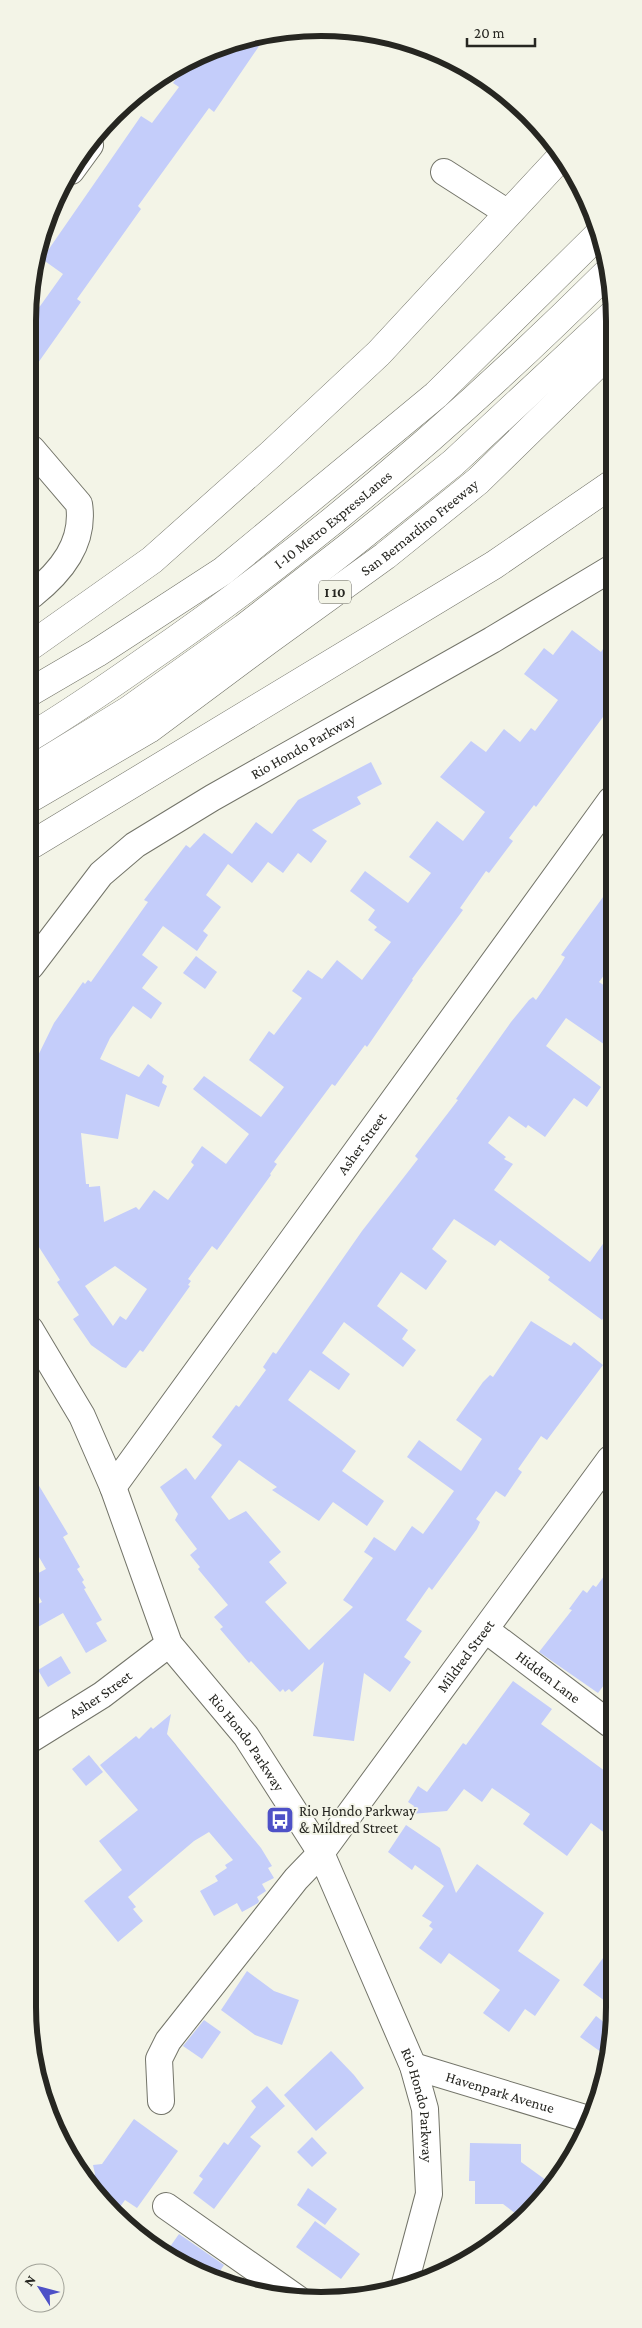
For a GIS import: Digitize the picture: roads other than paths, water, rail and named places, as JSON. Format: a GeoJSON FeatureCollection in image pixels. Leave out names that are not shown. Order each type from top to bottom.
{"type":"FeatureCollection","features":[{"type":"Feature","properties":{"kind":"highway"},"geometry":{"type":"LineString","coordinates":[[36,642],[152,560],[271,454],[378,353],[557,161]]}},
{"type":"Feature","properties":{"kind":"highway"},"geometry":{"type":"LineString","coordinates":[[36,689],[97,653],[223,571],[436,395],[594,239]]}},
{"type":"Feature","properties":{"kind":"highway","name":"I-10 Metro ExpressLanes"},"geometry":{"type":"LineString","coordinates":[[36,733],[216,613],[382,481],[527,352],[602,278]]}},
{"type":"Feature","properties":{"kind":"highway","name":"I-10 Metro ExpressLanes"},"geometry":{"type":"LineString","coordinates":[[36,768],[129,710],[244,628],[347,548],[453,463],[606,321]]}},
{"type":"Feature","properties":{"kind":"highway","name":"San Bernardino Freeway"},"geometry":{"type":"LineString","coordinates":[[36,795],[149,730],[270,638],[385,556],[478,481],[606,356]]}},
{"type":"Feature","properties":{"kind":"highway"},"geometry":{"type":"LineString","coordinates":[[36,842],[494,565],[606,488]]}},
{"type":"Feature","properties":{"kind":"street"},"geometry":{"type":"LineString","coordinates":[[444,172],[508,213]]}},
{"type":"Feature","properties":{"kind":"street"},"geometry":{"type":"LineString","coordinates":[[36,454],[80,504],[81,514],[78,539],[69,557],[60,569],[36,591]]}},
{"type":"Feature","properties":{"kind":"street","name":"Rio Hondo Parkway"},"geometry":{"type":"LineString","coordinates":[[36,959],[101,874],[135,846],[212,798],[492,640],[606,572]]}},
{"type":"Feature","properties":{"kind":"street","name":"Asher Street"},"geometry":{"type":"LineString","coordinates":[[113,1487],[606,807]]}},
{"type":"Feature","properties":{"kind":"street","name":"Rio Hondo Parkway"},"geometry":{"type":"LineString","coordinates":[[36,1338],[82,1416],[113,1487],[169,1644],[246,1736],[321,1853],[413,2066],[424,2109],[429,2194],[406,2279]]}},
{"type":"Feature","properties":{"kind":"street","name":"Mildred Street"},"geometry":{"type":"LineString","coordinates":[[161,2101],[159,2059],[168,2041],[296,1879],[321,1853],[606,1465]]}},
{"type":"Feature","properties":{"kind":"street","name":"Hidden Lane"},"geometry":{"type":"LineString","coordinates":[[486,1630],[606,1721]]}},
{"type":"Feature","properties":{"kind":"street","name":"Asher Street"},"geometry":{"type":"LineString","coordinates":[[36,1736],[102,1695],[169,1644]]}},
{"type":"Feature","properties":{"kind":"street","name":"Havenpark Avenue"},"geometry":{"type":"LineString","coordinates":[[413,2066],[583,2118]]}},
{"type":"Feature","properties":{"kind":"street"},"geometry":{"type":"LineString","coordinates":[[166,2206],[284,2289]]}},
{"type":"Feature","properties":{"kind":"place","name":"Rio Hondo Parkway & Mildred Street"},"geometry":{"type":"Point","coordinates":[280,1820]}}]}
